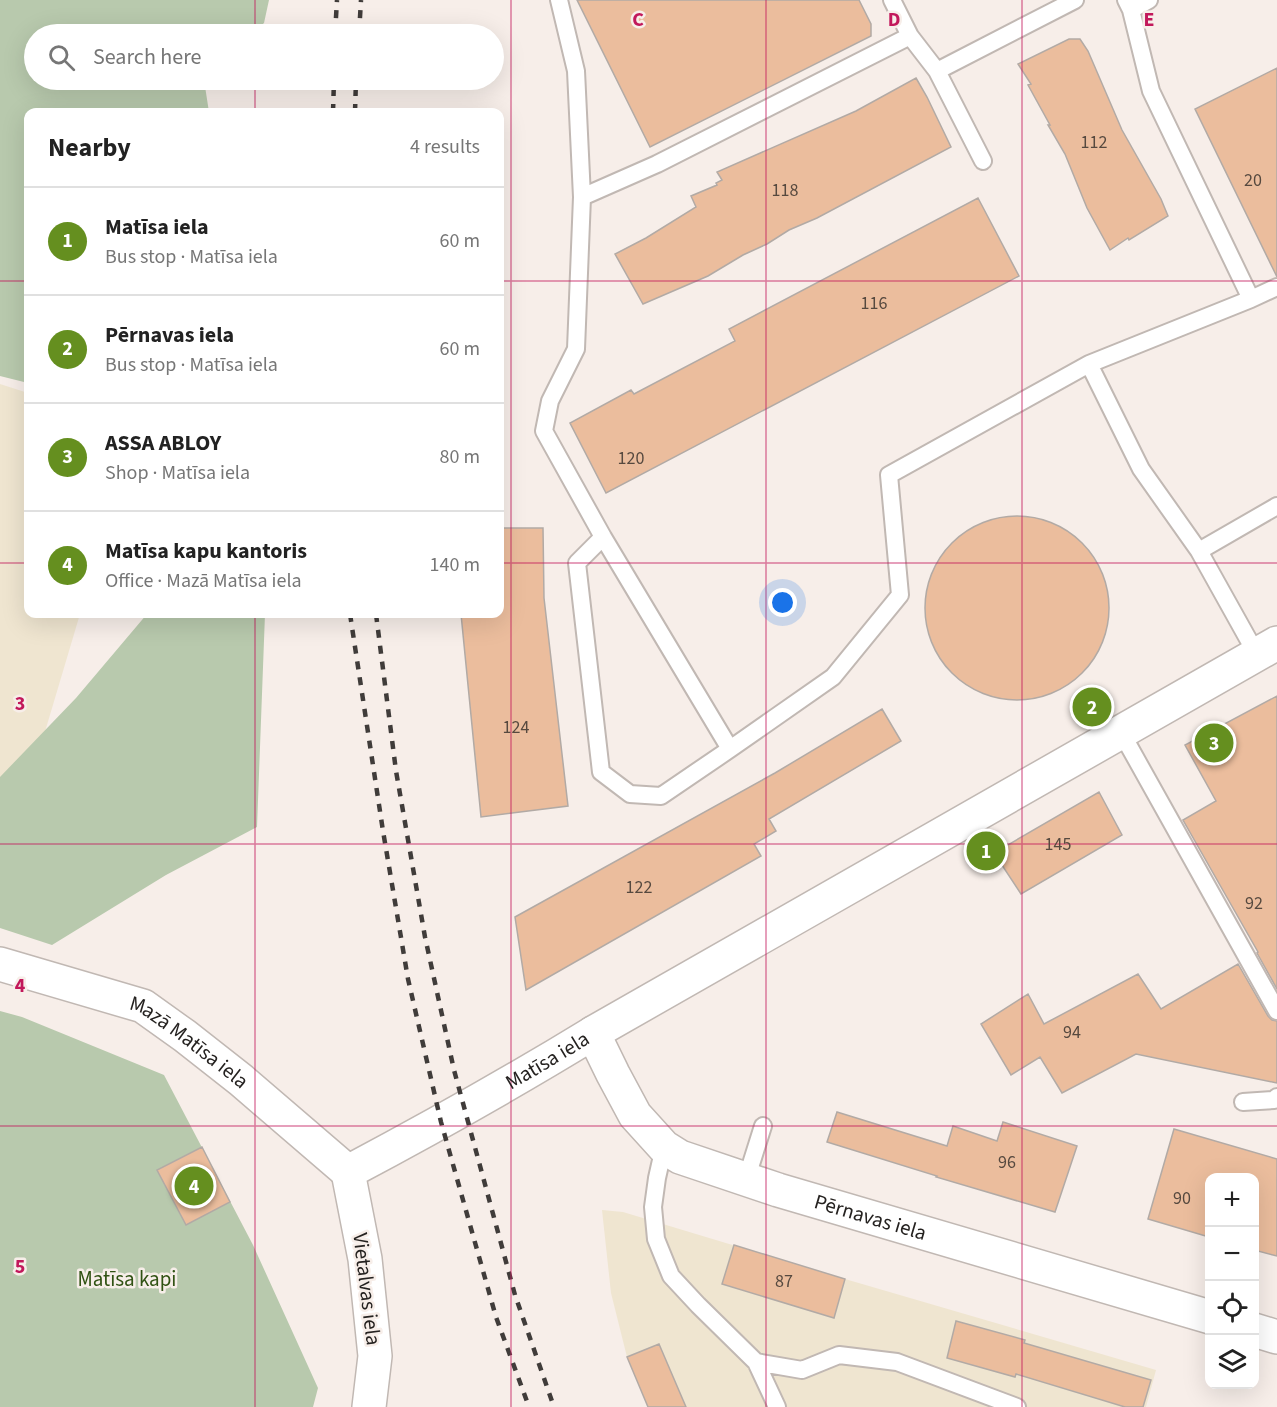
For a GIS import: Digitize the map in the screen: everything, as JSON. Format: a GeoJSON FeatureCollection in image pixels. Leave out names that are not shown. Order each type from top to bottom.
{"type":"FeatureCollection","features":[{"type":"Feature","properties":{"kind":"street","name":"Matīsa iela"},"geometry":{"type":"LineString","coordinates":[[348,1172],[492,1094],[593,1033],[1267,649]]}},
{"type":"Feature","properties":{"kind":"street","name":"Mazā Matīsa iela"},"geometry":{"type":"LineString","coordinates":[[0,964],[142,1006],[241,1080],[348,1172]]}},
{"type":"Feature","properties":{"kind":"street","name":"Pērnavas iela"},"geometry":{"type":"LineString","coordinates":[[593,1033],[635,1114],[664,1147],[680,1157],[789,1194],[1205,1316]]}},
{"type":"Feature","properties":{"kind":"street","name":"Vietalvas iela"},"geometry":{"type":"LineString","coordinates":[[348,1172],[365,1259],[375,1356],[369,1407]]}},
{"type":"Feature","properties":{"kind":"street"},"geometry":{"type":"LineString","coordinates":[[1259,1332],[1277,1337]]}},
{"type":"Feature","properties":{"kind":"lane"},"geometry":{"type":"LineString","coordinates":[[560,0],[576,71],[582,197],[576,349],[550,401],[544,431],[603,537],[730,749]]}},
{"type":"Feature","properties":{"kind":"lane"},"geometry":{"type":"LineString","coordinates":[[892,0],[910,36],[937,71],[983,161]]}},
{"type":"Feature","properties":{"kind":"lane"},"geometry":{"type":"LineString","coordinates":[[937,71],[1076,0]]}},
{"type":"Feature","properties":{"kind":"lane"},"geometry":{"type":"LineString","coordinates":[[1149,0],[1129,5],[1151,92],[1251,299]]}},
{"type":"Feature","properties":{"kind":"lane"},"geometry":{"type":"LineString","coordinates":[[582,197],[657,164],[910,36]]}},
{"type":"Feature","properties":{"kind":"lane"},"geometry":{"type":"LineString","coordinates":[[603,537],[577,562],[602,772],[630,794],[661,796],[834,677],[900,596],[889,475],[1089,364],[1251,299],[1277,286]]}},
{"type":"Feature","properties":{"kind":"lane"},"geometry":{"type":"LineString","coordinates":[[1089,364],[1141,469],[1199,551],[1234,616],[1267,649]]}},
{"type":"Feature","properties":{"kind":"lane"},"geometry":{"type":"LineString","coordinates":[[1199,551],[1277,506]]}},
{"type":"Feature","properties":{"kind":"lane"},"geometry":{"type":"LineString","coordinates":[[1121,732],[1277,1011]]}},
{"type":"Feature","properties":{"kind":"lane"},"geometry":{"type":"LineString","coordinates":[[1243,1102],[1274,1100],[1277,1097]]}},
{"type":"Feature","properties":{"kind":"lane"},"geometry":{"type":"LineString","coordinates":[[746,1180],[763,1126]]}},
{"type":"Feature","properties":{"kind":"lane"},"geometry":{"type":"LineString","coordinates":[[664,1147],[653,1207],[656,1239],[671,1276],[756,1362],[777,1407]]}},
{"type":"Feature","properties":{"kind":"lane"},"geometry":{"type":"LineString","coordinates":[[756,1362],[802,1370],[839,1355],[897,1362],[1017,1407]]}},
{"type":"Feature","properties":{"kind":"shaded area"},"geometry":{"type":"Polygon","coordinates":[[[0,384],[24,392],[24,618],[79,618],[0,883],[0,384]]]}},
{"type":"Feature","properties":{"kind":"shaded area"},"geometry":{"type":"Polygon","coordinates":[[[602,1210],[623,1212],[1156,1370],[1146,1407],[648,1407],[627,1357],[611,1293],[602,1210]]]}},
{"type":"Feature","properties":{"kind":"green space"},"geometry":{"type":"Polygon","coordinates":[[[0,0],[269,0],[263,24],[24,24],[24,90],[206,90],[208,108],[24,108],[24,382],[0,376],[0,0]]]}},
{"type":"Feature","properties":{"kind":"green space"},"geometry":{"type":"Polygon","coordinates":[[[144,618],[265,618],[257,827],[166,875],[52,945],[0,928],[0,777],[76,698],[144,618]]]}},
{"type":"Feature","properties":{"kind":"green space","name":"Matīsa kapi"},"geometry":{"type":"Polygon","coordinates":[[[0,1011],[22,1017],[164,1075],[253,1245],[318,1388],[313,1407],[0,1407],[0,1011]]]}},
{"type":"Feature","properties":{"kind":"building"},"geometry":{"type":"Polygon","coordinates":[[[577,0],[859,0],[871,24],[871,36],[650,147],[577,0]]]}},
{"type":"Feature","properties":{"kind":"building"},"geometry":{"type":"Polygon","coordinates":[[[1069,39],[1080,39],[1088,51],[1122,130],[1161,199],[1168,216],[1110,250],[1087,208],[1065,154],[1028,85],[1031,84],[1018,64],[1069,39]]]}},
{"type":"Feature","properties":{"kind":"building"},"geometry":{"type":"Polygon","coordinates":[[[1277,68],[1277,277],[1195,109],[1277,68]]]}},
{"type":"Feature","properties":{"kind":"building"},"geometry":{"type":"Polygon","coordinates":[[[916,78],[951,147],[817,218],[789,230],[708,276],[643,304],[615,254],[696,207],[691,196],[717,185],[716,183],[722,180],[717,172],[856,111],[916,78]]]}},
{"type":"Feature","properties":{"kind":"building"},"geometry":{"type":"Polygon","coordinates":[[[978,198],[1019,276],[606,493],[570,423],[631,390],[634,394],[735,341],[729,329],[978,198]]]}},
{"type":"Feature","properties":{"kind":"building"},"geometry":{"type":"Polygon","coordinates":[[[1017,516],[1052,523],[1068,531],[1082,543],[1094,557],[1102,573],[1109,608],[1102,643],[1094,659],[1082,673],[1068,685],[1052,693],[1017,700],[982,693],[966,685],[952,673],[940,659],[932,643],[925,608],[932,573],[940,557],[952,543],[966,531],[982,523],[1017,516]]]}},
{"type":"Feature","properties":{"kind":"building"},"geometry":{"type":"Polygon","coordinates":[[[504,528],[543,528],[544,598],[568,806],[481,817],[461,618],[504,618],[504,528]]]}},
{"type":"Feature","properties":{"kind":"building"},"geometry":{"type":"Polygon","coordinates":[[[1277,696],[1277,989],[1183,820],[1216,801],[1185,745],[1277,696]]]}},
{"type":"Feature","properties":{"kind":"building"},"geometry":{"type":"Polygon","coordinates":[[[882,709],[901,741],[769,819],[776,831],[754,844],[761,856],[526,990],[515,917],[775,773],[882,709]]]}},
{"type":"Feature","properties":{"kind":"building"},"geometry":{"type":"Polygon","coordinates":[[[1099,792],[1122,835],[1021,894],[994,853],[1099,792]]]}},
{"type":"Feature","properties":{"kind":"building"},"geometry":{"type":"Polygon","coordinates":[[[1238,964],[1268,1016],[1277,1021],[1277,1083],[1136,1054],[1062,1093],[1040,1057],[1011,1075],[981,1024],[1028,994],[1044,1024],[1138,974],[1161,1009],[1238,964]]]}},
{"type":"Feature","properties":{"kind":"building"},"geometry":{"type":"Polygon","coordinates":[[[837,1112],[947,1146],[953,1126],[997,1141],[1003,1122],[1077,1146],[1055,1212],[827,1142],[837,1112]]]}},
{"type":"Feature","properties":{"kind":"building"},"geometry":{"type":"Polygon","coordinates":[[[1174,1129],[1277,1159],[1277,1256],[1259,1251],[1259,1173],[1205,1173],[1205,1236],[1148,1219],[1174,1129]]]}},
{"type":"Feature","properties":{"kind":"building"},"geometry":{"type":"Polygon","coordinates":[[[202,1147],[230,1202],[186,1225],[157,1170],[202,1147]]]}},
{"type":"Feature","properties":{"kind":"building"},"geometry":{"type":"Polygon","coordinates":[[[734,1245],[845,1279],[834,1318],[722,1284],[734,1245]]]}},
{"type":"Feature","properties":{"kind":"building"},"geometry":{"type":"Polygon","coordinates":[[[956,1321],[1151,1380],[1143,1407],[1125,1407],[1016,1374],[1015,1377],[947,1358],[956,1321]]]}},
{"type":"Feature","properties":{"kind":"building"},"geometry":{"type":"Polygon","coordinates":[[[659,1344],[686,1407],[648,1407],[627,1357],[659,1344]]]}},
{"type":"Feature","properties":{"kind":"railway"},"geometry":{"type":"LineString","coordinates":[[336,24],[337,0]]}},
{"type":"Feature","properties":{"kind":"railway"},"geometry":{"type":"LineString","coordinates":[[360,24],[361,0]]}},
{"type":"Feature","properties":{"kind":"railway"},"geometry":{"type":"LineString","coordinates":[[333,108],[334,90]]}},
{"type":"Feature","properties":{"kind":"railway"},"geometry":{"type":"LineString","coordinates":[[355,108],[356,90]]}},
{"type":"Feature","properties":{"kind":"railway"},"geometry":{"type":"LineString","coordinates":[[351,618],[408,979],[441,1122],[496,1317],[529,1407]]}},
{"type":"Feature","properties":{"kind":"railway"},"geometry":{"type":"LineString","coordinates":[[377,618],[396,771],[425,937],[454,1070],[515,1295],[554,1407]]}},
{"type":"Feature","properties":{"kind":"place","name":"Pērnavas iela"},"geometry":{"type":"Point","coordinates":[1092,707]}},
{"type":"Feature","properties":{"kind":"place","name":"ASSA ABLOY"},"geometry":{"type":"Point","coordinates":[1214,743]}},
{"type":"Feature","properties":{"kind":"place","name":"Matīsa iela"},"geometry":{"type":"Point","coordinates":[986,851]}},
{"type":"Feature","properties":{"kind":"place","name":"Matīsa kapu kantoris"},"geometry":{"type":"Point","coordinates":[194,1186]}}]}
